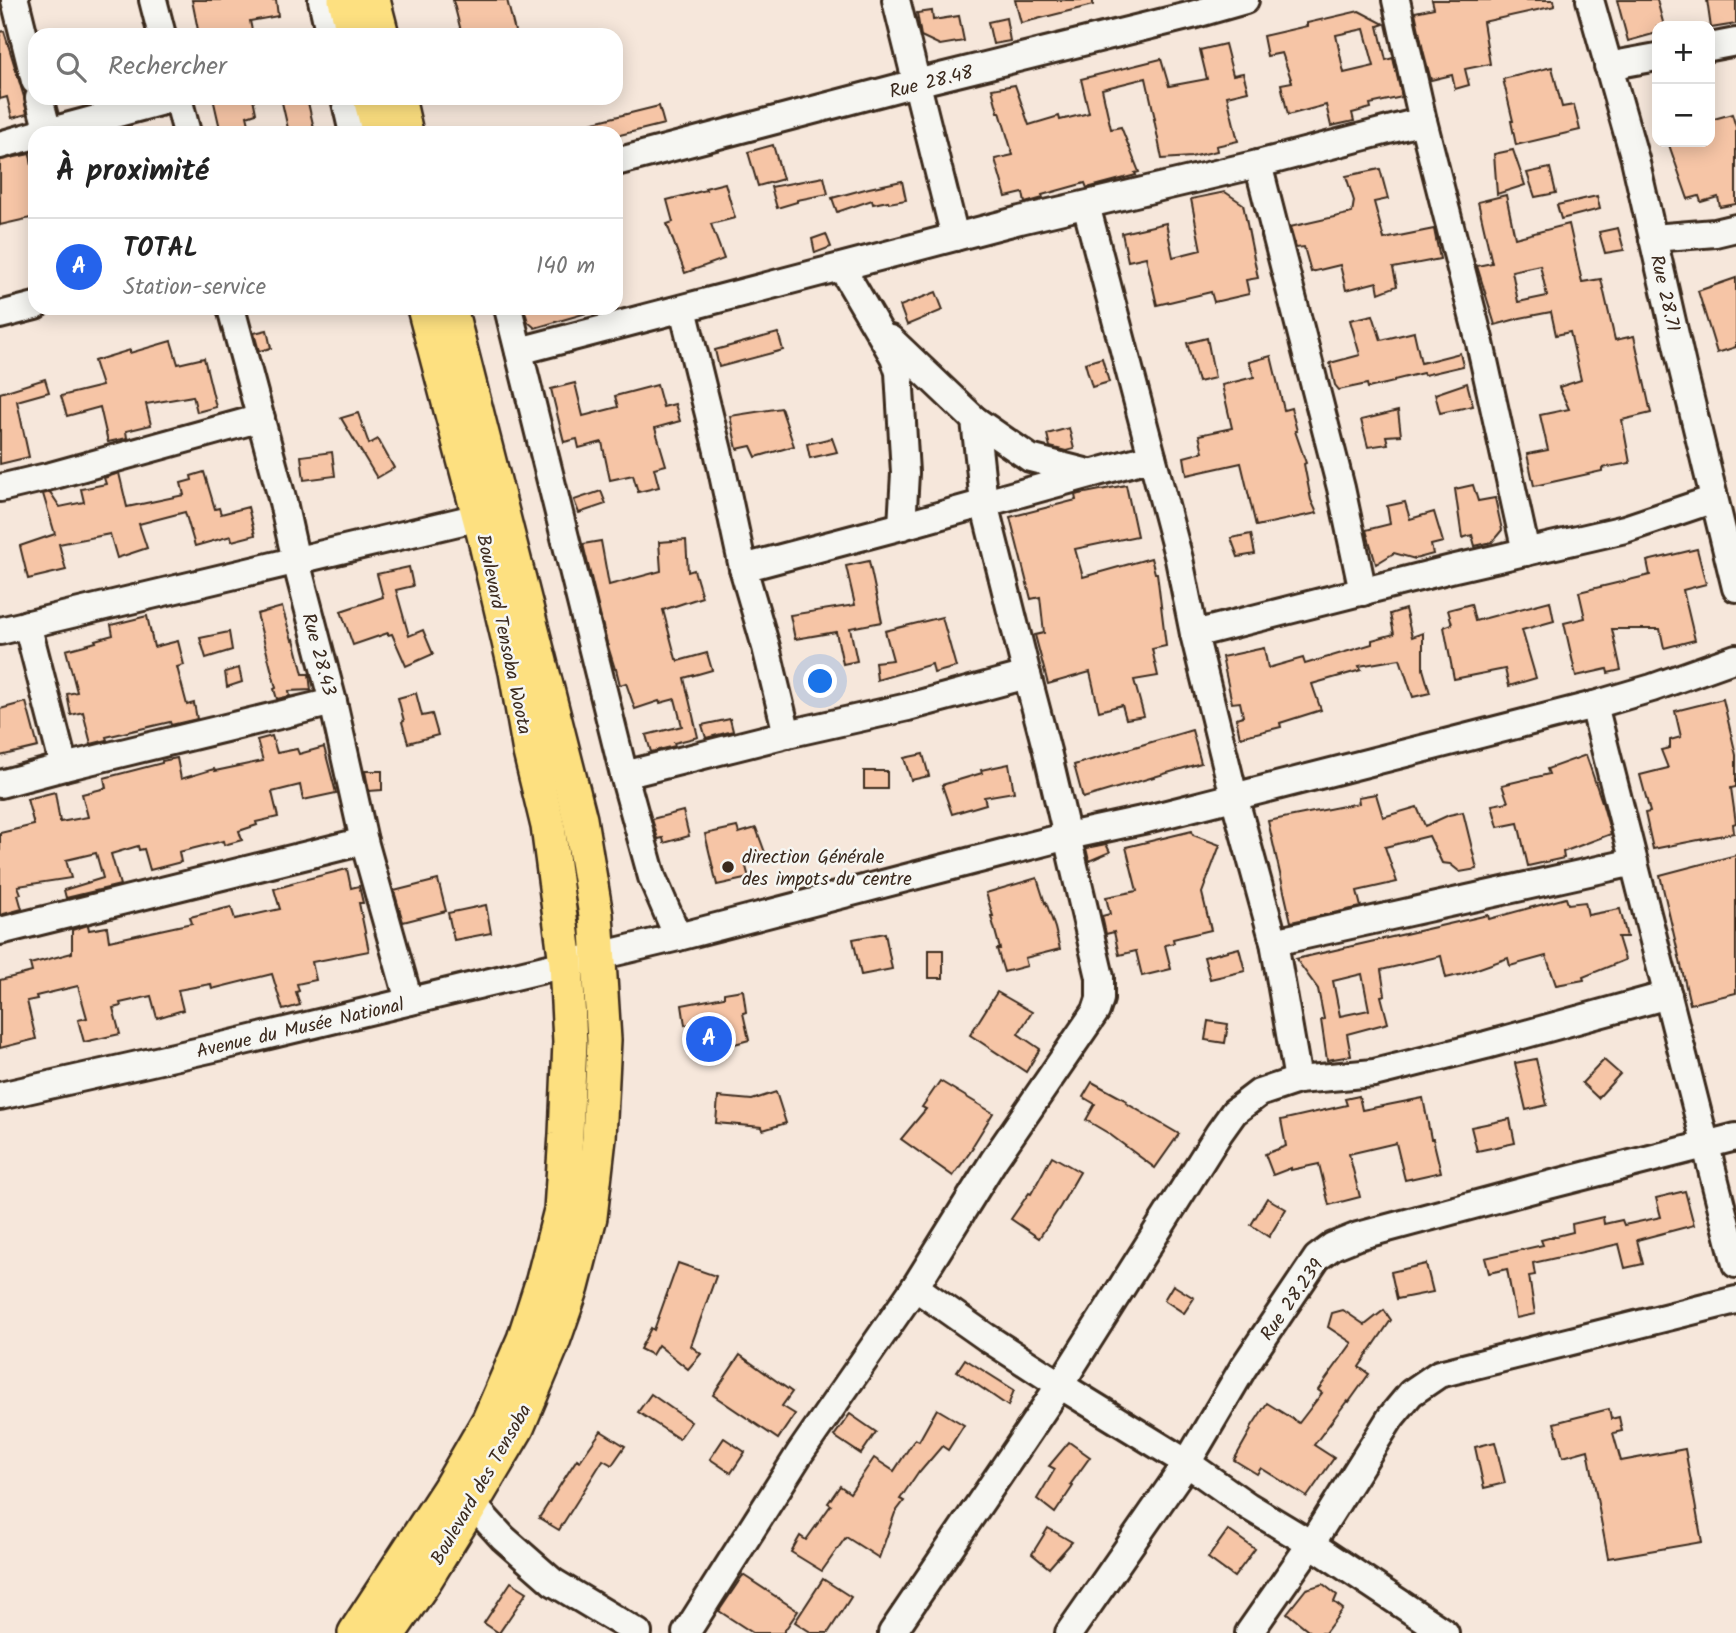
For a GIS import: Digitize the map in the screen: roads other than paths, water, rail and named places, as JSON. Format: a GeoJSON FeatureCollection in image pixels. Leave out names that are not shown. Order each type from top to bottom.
{"type":"FeatureCollection","features":[{"type":"Feature","properties":{"kind":"main road"},"geometry":{"type":"LineString","coordinates":[[345,0],[352,28]]}},
{"type":"Feature","properties":{"kind":"main road"},"geometry":{"type":"LineString","coordinates":[[373,0],[380,28]]}},
{"type":"Feature","properties":{"kind":"main road"},"geometry":{"type":"LineString","coordinates":[[372,105],[377,126]]}},
{"type":"Feature","properties":{"kind":"main road"},"geometry":{"type":"LineString","coordinates":[[400,105],[404,126]]}},
{"type":"Feature","properties":{"kind":"main road","name":"Boulevard Tensoba Woota"},"geometry":{"type":"LineString","coordinates":[[426,315],[484,535],[516,672],[530,752],[548,826],[566,964]]}},
{"type":"Feature","properties":{"kind":"main road","name":"Boulevard Tensoba Woota"},"geometry":{"type":"LineString","coordinates":[[452,315],[580,819],[596,915],[598,955]]}},
{"type":"Feature","properties":{"kind":"main road","name":"Boulevard des Tensoba"},"geometry":{"type":"LineString","coordinates":[[389,1633],[422,1585],[517,1428],[551,1347],[572,1287],[590,1217],[599,1138],[604,1040],[598,955]]}},
{"type":"Feature","properties":{"kind":"main road","name":"Boulevard des Tensoba"},"geometry":{"type":"LineString","coordinates":[[355,1633],[449,1489],[489,1420],[524,1339],[561,1210],[570,1042],[566,964]]}},
{"type":"Feature","properties":{"kind":"street"},"geometry":{"type":"LineString","coordinates":[[15,0],[28,53]]}},
{"type":"Feature","properties":{"kind":"street"},"geometry":{"type":"LineString","coordinates":[[153,0],[160,28]]}},
{"type":"Feature","properties":{"kind":"street"},"geometry":{"type":"LineString","coordinates":[[322,0],[328,28]]}},
{"type":"Feature","properties":{"kind":"street"},"geometry":{"type":"LineString","coordinates":[[896,0],[955,237]]}},
{"type":"Feature","properties":{"kind":"street","name":"Rue 28.48"},"geometry":{"type":"LineString","coordinates":[[623,160],[1245,0]]}},
{"type":"Feature","properties":{"kind":"street"},"geometry":{"type":"LineString","coordinates":[[1396,0],[1423,121],[1480,343],[1526,552]]}},
{"type":"Feature","properties":{"kind":"street","name":"Rue 28.71"},"geometry":{"type":"LineString","coordinates":[[1590,0],[1635,159],[1736,588]]}},
{"type":"Feature","properties":{"kind":"street"},"geometry":{"type":"LineString","coordinates":[[1715,46],[1736,43]]}},
{"type":"Feature","properties":{"kind":"street"},"geometry":{"type":"LineString","coordinates":[[1608,66],[1652,58]]}},
{"type":"Feature","properties":{"kind":"street"},"geometry":{"type":"LineString","coordinates":[[40,105],[41,126]]}},
{"type":"Feature","properties":{"kind":"street"},"geometry":{"type":"LineString","coordinates":[[69,126],[149,105]]}},
{"type":"Feature","properties":{"kind":"street"},"geometry":{"type":"LineString","coordinates":[[178,105],[185,126]]}},
{"type":"Feature","properties":{"kind":"street"},"geometry":{"type":"LineString","coordinates":[[347,105],[351,126]]}},
{"type":"Feature","properties":{"kind":"street"},"geometry":{"type":"LineString","coordinates":[[519,351],[955,237],[1423,121]]}},
{"type":"Feature","properties":{"kind":"street"},"geometry":{"type":"LineString","coordinates":[[0,145],[28,137]]}},
{"type":"Feature","properties":{"kind":"street"},"geometry":{"type":"LineString","coordinates":[[1258,164],[1341,488],[1363,592]]}},
{"type":"Feature","properties":{"kind":"street"},"geometry":{"type":"LineString","coordinates":[[1086,205],[1179,559],[1234,796],[1274,942],[1298,1080]]}},
{"type":"Feature","properties":{"kind":"street"},"geometry":{"type":"LineString","coordinates":[[1653,238],[1716,233],[1736,228]]}},
{"type":"Feature","properties":{"kind":"street"},"geometry":{"type":"LineString","coordinates":[[842,268],[894,357],[899,372],[905,473],[902,526]]}},
{"type":"Feature","properties":{"kind":"street"},"geometry":{"type":"LineString","coordinates":[[0,315],[28,308]]}},
{"type":"Feature","properties":{"kind":"street"},"geometry":{"type":"LineString","coordinates":[[683,309],[719,451],[743,568],[787,734]]}},
{"type":"Feature","properties":{"kind":"street","name":"Rue 28.43"},"geometry":{"type":"LineString","coordinates":[[233,315],[333,702],[364,841],[409,1001]]}},
{"type":"Feature","properties":{"kind":"street"},"geometry":{"type":"LineString","coordinates":[[511,315],[624,775],[652,877],[678,937]]}},
{"type":"Feature","properties":{"kind":"street"},"geometry":{"type":"LineString","coordinates":[[877,326],[975,420],[1030,458],[1091,474]]}},
{"type":"Feature","properties":{"kind":"street"},"geometry":{"type":"LineString","coordinates":[[0,488],[261,418]]}},
{"type":"Feature","properties":{"kind":"street"},"geometry":{"type":"LineString","coordinates":[[686,1633],[800,1453],[915,1287],[994,1160],[1096,1011],[1100,999],[1100,977],[1068,836],[984,503],[975,420]]}},
{"type":"Feature","properties":{"kind":"street"},"geometry":{"type":"LineString","coordinates":[[743,568],[1152,457]]}},
{"type":"Feature","properties":{"kind":"street"},"geometry":{"type":"LineString","coordinates":[[1195,634],[1451,569],[1625,529],[1714,499]]}},
{"type":"Feature","properties":{"kind":"street"},"geometry":{"type":"LineString","coordinates":[[0,631],[479,517]]}},
{"type":"Feature","properties":{"kind":"street"},"geometry":{"type":"LineString","coordinates":[[27,624],[64,767]]}},
{"type":"Feature","properties":{"kind":"street","name":"Avenue du Musée National"},"geometry":{"type":"LineString","coordinates":[[0,1096],[227,1045],[678,937],[1068,836],[1147,819],[1594,705],[1736,658]]}},
{"type":"Feature","properties":{"kind":"street"},"geometry":{"type":"LineString","coordinates":[[624,775],[908,707],[1027,675]]}},
{"type":"Feature","properties":{"kind":"street"},"geometry":{"type":"LineString","coordinates":[[0,785],[333,702]]}},
{"type":"Feature","properties":{"kind":"street"},"geometry":{"type":"LineString","coordinates":[[1594,705],[1736,1264]]}},
{"type":"Feature","properties":{"kind":"street"},"geometry":{"type":"LineString","coordinates":[[0,931],[364,841]]}},
{"type":"Feature","properties":{"kind":"street"},"geometry":{"type":"LineString","coordinates":[[1274,942],[1634,862]]}},
{"type":"Feature","properties":{"kind":"street"},"geometry":{"type":"LineString","coordinates":[[892,1633],[1060,1385],[1234,1112],[1259,1093],[1298,1080],[1374,1073],[1668,995]]}},
{"type":"Feature","properties":{"kind":"street","name":"Rue 28.239"},"geometry":{"type":"LineString","coordinates":[[1069,1633],[1187,1463],[1243,1368],[1317,1258],[1333,1246],[1412,1221],[1736,1137]]}},
{"type":"Feature","properties":{"kind":"street"},"geometry":{"type":"LineString","coordinates":[[915,1287],[986,1337],[1187,1463],[1248,1506],[1311,1544],[1445,1633]]}},
{"type":"Feature","properties":{"kind":"street"},"geometry":{"type":"LineString","coordinates":[[1249,1633],[1311,1544],[1391,1417],[1411,1393],[1439,1374],[1736,1300]]}},
{"type":"Feature","properties":{"kind":"street"},"geometry":{"type":"LineString","coordinates":[[472,1504],[503,1538],[553,1582],[638,1633]]}},
{"type":"Feature","properties":{"kind":"place","name":"direction Générale des impots du centre"},"geometry":{"type":"Point","coordinates":[728,867]}},
{"type":"Feature","properties":{"kind":"place","name":"TOTAL"},"geometry":{"type":"Point","coordinates":[709,1039]}}]}
